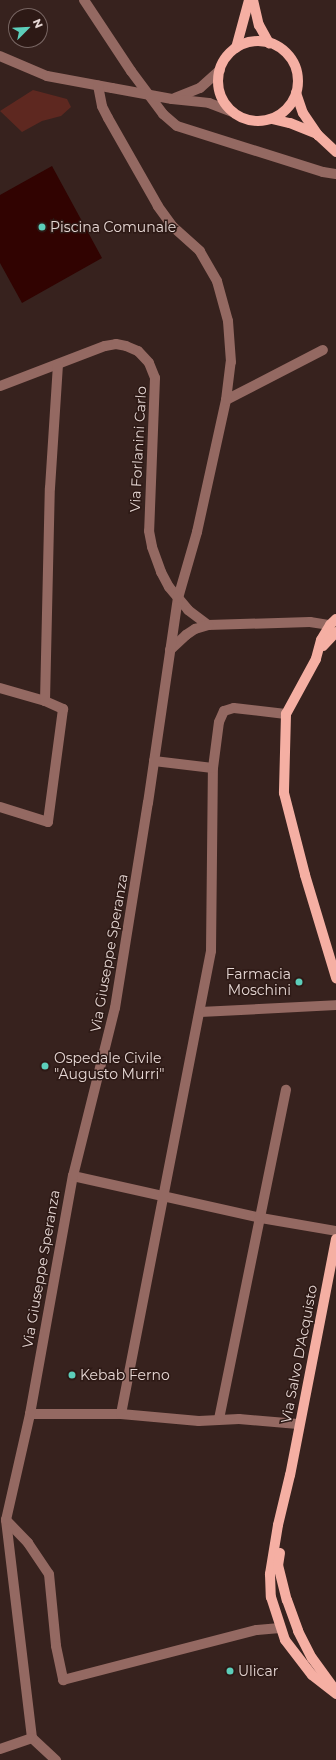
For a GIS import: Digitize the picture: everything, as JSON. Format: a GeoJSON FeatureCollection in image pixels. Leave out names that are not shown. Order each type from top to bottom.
{"type":"FeatureCollection","features":[{"type":"Feature","properties":{"kind":"main road"},"geometry":{"type":"LineString","coordinates":[[236,48],[249,0]]}},
{"type":"Feature","properties":{"kind":"main road"},"geometry":{"type":"LineString","coordinates":[[254,0],[259,25],[269,43]]}},
{"type":"Feature","properties":{"kind":"main road"},"geometry":{"type":"LineString","coordinates":[[252,42],[269,43],[280,48],[289,56],[295,66],[298,80],[296,93],[291,104],[283,113],[272,119],[258,121],[245,119],[233,112],[225,104],[220,93],[218,81],[220,70],[223,61],[236,48],[252,42]]}},
{"type":"Feature","properties":{"kind":"main road"},"geometry":{"type":"LineString","coordinates":[[296,93],[304,113],[318,135],[336,152]]}},
{"type":"Feature","properties":{"kind":"main road"},"geometry":{"type":"LineString","coordinates":[[272,119],[290,123],[318,135]]}},
{"type":"Feature","properties":{"kind":"main road"},"geometry":{"type":"LineString","coordinates":[[334,625],[286,714],[284,793],[305,875],[336,978]]}},
{"type":"Feature","properties":{"kind":"main road","name":"Via Salvo D'Acquisto"},"geometry":{"type":"LineString","coordinates":[[336,1239],[298,1424],[278,1565],[289,1607],[298,1631],[312,1658],[336,1693]]}},
{"type":"Feature","properties":{"kind":"main road","name":"Via Salvo D'Acquisto"},"geometry":{"type":"LineString","coordinates":[[290,1475],[278,1525],[270,1574],[271,1597],[280,1628],[291,1650],[312,1675],[336,1693]]}},
{"type":"Feature","properties":{"kind":"street"},"geometry":{"type":"LineString","coordinates":[[84,0],[131,71],[163,114],[177,126],[316,170],[336,174]]}},
{"type":"Feature","properties":{"kind":"street"},"geometry":{"type":"LineString","coordinates":[[0,56],[46,76],[172,99],[209,103],[233,112]]}},
{"type":"Feature","properties":{"kind":"street"},"geometry":{"type":"LineString","coordinates":[[172,99],[200,88],[220,70]]}},
{"type":"Feature","properties":{"kind":"street","name":"Via Giuseppe Speranza"},"geometry":{"type":"LineString","coordinates":[[32,1738],[3,1520],[30,1414],[72,1176],[115,1008],[178,598],[197,532],[226,400],[231,362],[228,321],[217,281],[200,251],[173,227],[158,206],[102,106],[98,85]]}},
{"type":"Feature","properties":{"kind":"street","name":"Via Forlanini Carlo"},"geometry":{"type":"LineString","coordinates":[[0,386],[105,346],[116,344],[138,351],[149,362],[155,378],[155,395],[148,531],[161,572],[178,598],[188,610],[208,625]]}},
{"type":"Feature","properties":{"kind":"street"},"geometry":{"type":"LineString","coordinates":[[226,400],[323,350]]}},
{"type":"Feature","properties":{"kind":"street"},"geometry":{"type":"LineString","coordinates":[[45,700],[50,488],[58,365]]}},
{"type":"Feature","properties":{"kind":"street"},"geometry":{"type":"LineString","coordinates":[[170,650],[195,629],[208,625],[310,622],[334,625]]}},
{"type":"Feature","properties":{"kind":"street"},"geometry":{"type":"LineString","coordinates":[[0,688],[45,700],[63,709],[48,822],[0,807]]}},
{"type":"Feature","properties":{"kind":"street"},"geometry":{"type":"LineString","coordinates":[[120,1414],[211,951],[214,768],[219,722],[224,711],[234,708],[286,714]]}},
{"type":"Feature","properties":{"kind":"street"},"geometry":{"type":"LineString","coordinates":[[154,761],[214,768]]}},
{"type":"Feature","properties":{"kind":"street"},"geometry":{"type":"LineString","coordinates":[[200,1012],[336,1005]]}},
{"type":"Feature","properties":{"kind":"street"},"geometry":{"type":"LineString","coordinates":[[219,1419],[286,1090]]}},
{"type":"Feature","properties":{"kind":"street"},"geometry":{"type":"LineString","coordinates":[[72,1176],[261,1218],[336,1232]]}},
{"type":"Feature","properties":{"kind":"street"},"geometry":{"type":"LineString","coordinates":[[30,1414],[120,1414],[199,1421],[219,1419],[298,1424]]}},
{"type":"Feature","properties":{"kind":"street"},"geometry":{"type":"LineString","coordinates":[[3,1520],[28,1543],[49,1574],[56,1646],[63,1680],[257,1630],[280,1628]]}},
{"type":"Feature","properties":{"kind":"street"},"geometry":{"type":"LineString","coordinates":[[0,1748],[32,1738],[56,1760]]}},
{"type":"Feature","properties":{"kind":"shaded area"},"geometry":{"type":"Polygon","coordinates":[[[33,90],[67,99],[71,107],[61,116],[42,121],[22,132],[0,111],[33,90]]]}},
{"type":"Feature","properties":{"kind":"shaded area","name":"Piscina Comunale"},"geometry":{"type":"Polygon","coordinates":[[[52,166],[102,258],[22,303],[0,263],[0,195],[52,166]]]}},
{"type":"Feature","properties":{"kind":"place","name":"Piscina Comunale"},"geometry":{"type":"Point","coordinates":[42,227]}},
{"type":"Feature","properties":{"kind":"place","name":"Farmacia Moschini"},"geometry":{"type":"Point","coordinates":[299,982]}},
{"type":"Feature","properties":{"kind":"place","name":"Ospedale Civile \"Augusto Murri\""},"geometry":{"type":"Point","coordinates":[45,1066]}},
{"type":"Feature","properties":{"kind":"place","name":"Kebab Ferno"},"geometry":{"type":"Point","coordinates":[72,1375]}},
{"type":"Feature","properties":{"kind":"place","name":"Ulicar"},"geometry":{"type":"Point","coordinates":[230,1671]}}]}
